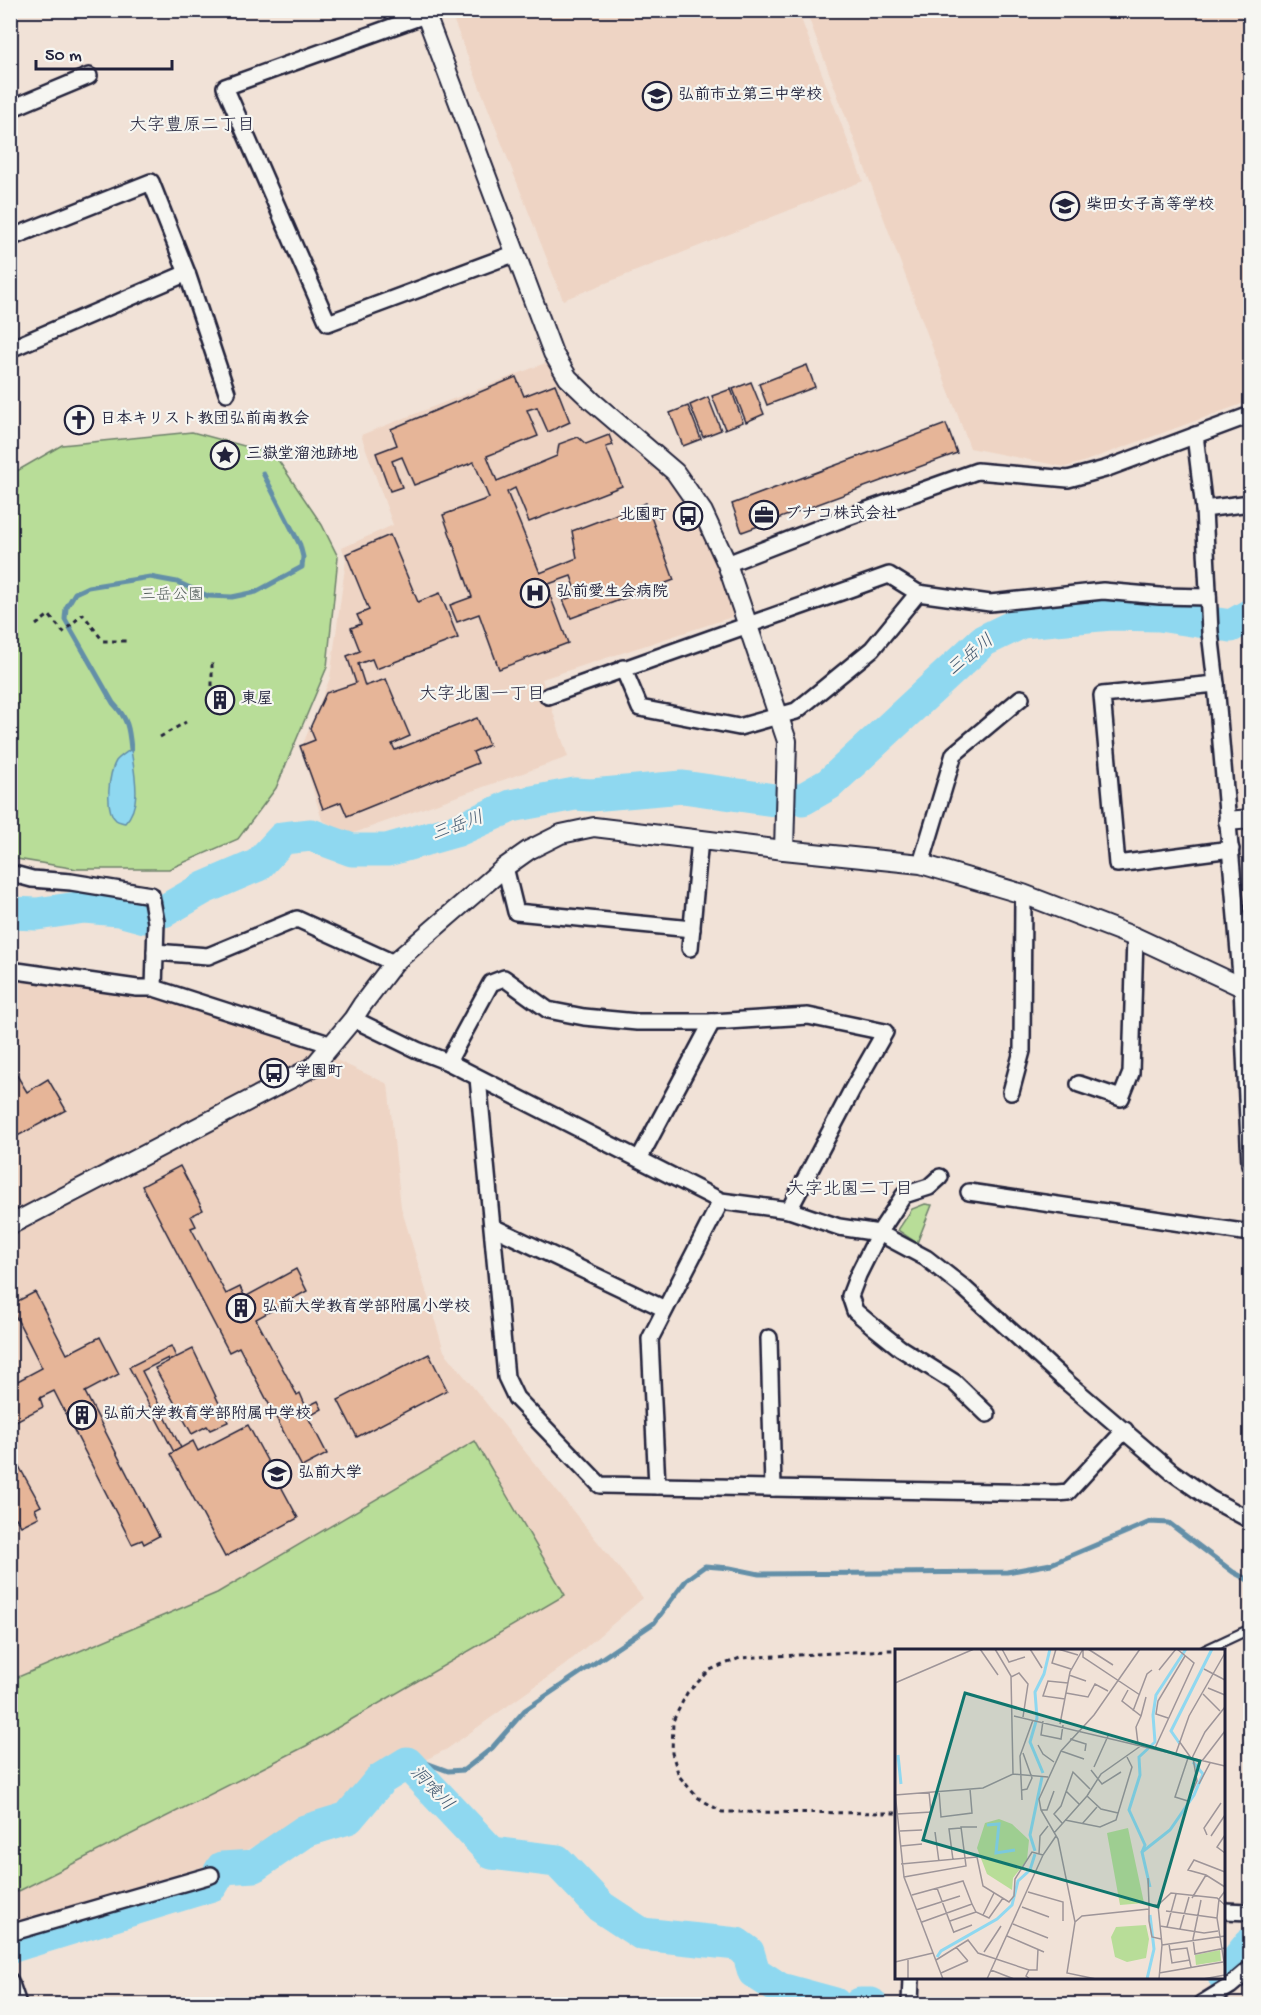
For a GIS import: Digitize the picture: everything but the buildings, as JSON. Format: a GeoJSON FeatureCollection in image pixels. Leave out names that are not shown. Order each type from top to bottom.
{"type":"FeatureCollection","features":[{"type":"Feature","properties":{"kind":"street"},"geometry":{"type":"LineString","coordinates":[[516,253],[328,323],[225,87],[424,13],[516,253],[553,353],[568,378],[675,472],[703,512],[727,564],[787,741],[784,850]]}},
{"type":"Feature","properties":{"kind":"street"},"geometry":{"type":"LineString","coordinates":[[10,109],[89,76]]}},
{"type":"Feature","properties":{"kind":"street"},"geometry":{"type":"LineString","coordinates":[[10,238],[151,182],[187,273],[227,393]]}},
{"type":"Feature","properties":{"kind":"street"},"geometry":{"type":"LineString","coordinates":[[10,349],[187,273]]}},
{"type":"Feature","properties":{"kind":"street"},"geometry":{"type":"LineString","coordinates":[[727,564],[845,518],[977,471],[1068,479],[1105,469],[1251,415]]}},
{"type":"Feature","properties":{"kind":"street"},"geometry":{"type":"LineString","coordinates":[[1196,435],[1204,508],[1210,633],[1246,990],[1251,1165]]}},
{"type":"Feature","properties":{"kind":"street"},"geometry":{"type":"LineString","coordinates":[[1204,508],[1251,502]]}},
{"type":"Feature","properties":{"kind":"street"},"geometry":{"type":"LineString","coordinates":[[548,696],[889,575],[918,593],[990,603],[1103,591],[1208,597]]}},
{"type":"Feature","properties":{"kind":"street"},"geometry":{"type":"LineString","coordinates":[[623,668],[640,708],[739,727],[796,711],[872,649],[918,593]]}},
{"type":"Feature","properties":{"kind":"street"},"geometry":{"type":"LineString","coordinates":[[1216,684],[1102,695],[1117,864],[1231,849]]}},
{"type":"Feature","properties":{"kind":"street"},"geometry":{"type":"LineString","coordinates":[[921,864],[954,754],[1021,698]]}},
{"type":"Feature","properties":{"kind":"street"},"geometry":{"type":"LineString","coordinates":[[1228,821],[1251,819]]}},
{"type":"Feature","properties":{"kind":"street"},"geometry":{"type":"LineString","coordinates":[[10,1225],[313,1067],[353,1019],[394,963],[505,867],[529,850],[561,834],[594,827],[921,864],[1023,894],[1134,937],[1246,990]]}},
{"type":"Feature","properties":{"kind":"street"},"geometry":{"type":"LineString","coordinates":[[690,948],[700,839]]}},
{"type":"Feature","properties":{"kind":"street"},"geometry":{"type":"LineString","coordinates":[[505,867],[516,912],[692,929]]}},
{"type":"Feature","properties":{"kind":"street"},"geometry":{"type":"LineString","coordinates":[[10,873],[32,879],[72,882],[151,895],[156,922],[154,988]]}},
{"type":"Feature","properties":{"kind":"street"},"geometry":{"type":"LineString","coordinates":[[1011,1092],[1022,1051],[1023,894]]}},
{"type":"Feature","properties":{"kind":"street"},"geometry":{"type":"LineString","coordinates":[[155,952],[208,956],[297,919],[394,963]]}},
{"type":"Feature","properties":{"kind":"street"},"geometry":{"type":"LineString","coordinates":[[1079,1084],[1121,1098],[1131,1072],[1134,937]]}},
{"type":"Feature","properties":{"kind":"street"},"geometry":{"type":"LineString","coordinates":[[10,970],[137,988],[154,988],[332,1045]]}},
{"type":"Feature","properties":{"kind":"street"},"geometry":{"type":"LineString","coordinates":[[448,1062],[491,983],[504,978],[548,1010],[584,1017],[637,1022],[712,1023],[808,1016],[885,1032],[789,1210]]}},
{"type":"Feature","properties":{"kind":"street"},"geometry":{"type":"LineString","coordinates":[[353,1019],[417,1050],[448,1062],[721,1201],[789,1210],[839,1227],[879,1233],[926,1258],[963,1287],[1068,1383],[1172,1472],[1209,1498],[1251,1521]]}},
{"type":"Feature","properties":{"kind":"street"},"geometry":{"type":"LineString","coordinates":[[639,1160],[712,1023]]}},
{"type":"Feature","properties":{"kind":"street"},"geometry":{"type":"LineString","coordinates":[[478,1078],[506,1377],[516,1398],[600,1485],[1068,1492],[1125,1430]]}},
{"type":"Feature","properties":{"kind":"street"},"geometry":{"type":"LineString","coordinates":[[940,1177],[929,1186],[904,1195],[879,1233],[851,1289],[850,1296],[855,1311],[900,1348],[954,1382],[987,1414]]}},
{"type":"Feature","properties":{"kind":"street"},"geometry":{"type":"LineString","coordinates":[[969,1192],[1251,1233]]}},
{"type":"Feature","properties":{"kind":"street"},"geometry":{"type":"LineString","coordinates":[[657,1486],[650,1339],[721,1201]]}},
{"type":"Feature","properties":{"kind":"street"},"geometry":{"type":"LineString","coordinates":[[493,1227],[665,1310]]}},
{"type":"Feature","properties":{"kind":"street"},"geometry":{"type":"LineString","coordinates":[[768,1338],[773,1488]]}},
{"type":"Feature","properties":{"kind":"street"},"geometry":{"type":"LineString","coordinates":[[10,1934],[211,1875]]}},
{"type":"Feature","properties":{"kind":"street"},"geometry":{"type":"LineString","coordinates":[[1225,1911],[1251,1912]]}},
{"type":"Feature","properties":{"kind":"street"},"geometry":{"type":"LineString","coordinates":[[1201,2004],[1251,1969]]}},
{"type":"Feature","properties":{"kind":"street"},"geometry":{"type":"LineString","coordinates":[[910,2004],[911,1979]]}},
{"type":"Feature","properties":{"kind":"street"},"geometry":{"type":"LineString","coordinates":[[10,1981],[18,2004]]}},
{"type":"Feature","properties":{"kind":"lane"},"geometry":{"type":"LineString","coordinates":[[1207,1649],[1251,1629]]}},
{"type":"Feature","properties":{"kind":"path"},"geometry":{"type":"LineString","coordinates":[[36,625],[49,615],[63,632],[83,614],[103,640],[126,641]]}},
{"type":"Feature","properties":{"kind":"path"},"geometry":{"type":"LineString","coordinates":[[212,659],[212,686]]}},
{"type":"Feature","properties":{"kind":"path"},"geometry":{"type":"LineString","coordinates":[[160,737],[186,722]]}},
{"type":"Feature","properties":{"kind":"path"},"geometry":{"type":"LineString","coordinates":[[895,1650],[740,1658],[710,1670],[687,1693],[673,1721],[672,1753],[679,1776],[697,1797],[722,1812],[895,1813]]}},
{"type":"Feature","properties":{"kind":"shaded area","name":"弘前市立第三中学校"},"geometry":{"type":"Polygon","coordinates":[[[450,11],[798,11],[863,181],[563,300],[450,11]]]}},
{"type":"Feature","properties":{"kind":"shaded area","name":"柴田女子高等学校"},"geometry":{"type":"Polygon","coordinates":[[[806,11],[1250,11],[1250,401],[1065,467],[970,448],[806,11]]]}},
{"type":"Feature","properties":{"kind":"shaded area","name":"弘前愛生会病院"},"geometry":{"type":"Polygon","coordinates":[[[548,362],[557,380],[586,409],[644,453],[667,476],[702,529],[721,570],[735,616],[542,679],[568,757],[348,835],[322,820],[301,749],[330,678],[346,560],[342,548],[393,525],[361,435],[548,362]]]}},
{"type":"Feature","properties":{"kind":"shaded area","name":"弘前大学"},"geometry":{"type":"Polygon","coordinates":[[[11,980],[152,996],[295,1041],[388,1084],[401,1207],[444,1351],[643,1598],[565,1665],[447,1749],[230,1858],[11,1925],[11,980]]]}},
{"type":"Feature","properties":{"kind":"green space","name":"三岳公園"},"geometry":{"type":"Polygon","coordinates":[[[192,432],[274,454],[322,525],[338,557],[327,667],[276,788],[238,839],[169,869],[77,869],[11,858],[10,475],[62,445],[192,432]]]}},
{"type":"Feature","properties":{"kind":"green space"},"geometry":{"type":"Polygon","coordinates":[[[925,1204],[932,1205],[917,1243],[898,1230],[912,1209],[925,1204]]]}},
{"type":"Feature","properties":{"kind":"green space"},"geometry":{"type":"Polygon","coordinates":[[[475,1441],[565,1595],[306,1746],[11,1895],[11,1680],[217,1593],[475,1441]]]}},
{"type":"Feature","properties":{"kind":"water"},"geometry":{"type":"Polygon","coordinates":[[[131,749],[136,798],[131,815],[125,823],[117,821],[112,815],[109,791],[111,774],[116,761],[131,749]]]}},
{"type":"Feature","properties":{"kind":"waterway"},"geometry":{"type":"LineString","coordinates":[[131,749],[125,719],[113,703],[65,619],[66,608],[75,593],[88,587],[150,577],[177,582],[208,596],[232,597],[256,592],[302,567],[303,557],[300,545],[263,473]]}},
{"type":"Feature","properties":{"kind":"waterway","name":"三岳川"},"geometry":{"type":"LineString","coordinates":[[803,799],[829,784],[983,641],[1022,622],[1111,614],[1159,615],[1231,626],[1250,615]]}},
{"type":"Feature","properties":{"kind":"waterway","name":"三岳川"},"geometry":{"type":"LineString","coordinates":[[164,911],[204,888],[258,865],[283,838],[311,835],[352,850],[387,850],[458,830],[511,806],[575,794],[591,795],[683,787],[774,800]]}},
{"type":"Feature","properties":{"kind":"waterway","name":"三岳川"},"geometry":{"type":"LineString","coordinates":[[10,913],[37,914],[84,907],[119,910],[145,917]]}},
{"type":"Feature","properties":{"kind":"waterway"},"geometry":{"type":"LineString","coordinates":[[407,1763],[421,1761],[448,1771],[464,1770],[492,1748],[525,1710],[654,1623],[687,1579],[705,1566],[759,1574],[1007,1572],[1051,1564],[1150,1522],[1169,1523],[1233,1572],[1250,1581]]}},
{"type":"Feature","properties":{"kind":"waterway","name":"洞喰川"},"geometry":{"type":"LineString","coordinates":[[10,1947],[212,1885],[222,1868],[254,1866],[305,1831],[348,1818],[381,1779],[407,1763],[492,1853],[557,1861],[601,1907],[642,1934],[737,1944],[748,1952],[754,1972],[780,1989],[835,2004]]}},
{"type":"Feature","properties":{"kind":"waterway","name":"洞喰川"},"geometry":{"type":"LineString","coordinates":[[1225,1975],[1250,1944]]}},
{"type":"Feature","properties":{"kind":"waterway","name":"洞喰川"},"geometry":{"type":"LineString","coordinates":[[860,2004],[871,2004]]}},
{"type":"Feature","properties":{"kind":"place","name":"弘前市立第三中学校"},"geometry":{"type":"Point","coordinates":[657,96]}},
{"type":"Feature","properties":{"kind":"place","name":"柴田女子高等学校"},"geometry":{"type":"Point","coordinates":[1065,206]}},
{"type":"Feature","properties":{"kind":"place","name":"日本キリスト教団弘前南教会"},"geometry":{"type":"Point","coordinates":[79,420]}},
{"type":"Feature","properties":{"kind":"place","name":"三嶽堂溜池跡地"},"geometry":{"type":"Point","coordinates":[225,455]}},
{"type":"Feature","properties":{"kind":"place","name":"ブナコ株式会社"},"geometry":{"type":"Point","coordinates":[764,515]}},
{"type":"Feature","properties":{"kind":"place","name":"北園町"},"geometry":{"type":"Point","coordinates":[688,516]}},
{"type":"Feature","properties":{"kind":"place","name":"弘前愛生会病院"},"geometry":{"type":"Point","coordinates":[535,593]}},
{"type":"Feature","properties":{"kind":"place","name":"東屋"},"geometry":{"type":"Point","coordinates":[220,700]}},
{"type":"Feature","properties":{"kind":"place","name":"学園町"},"geometry":{"type":"Point","coordinates":[274,1073]}},
{"type":"Feature","properties":{"kind":"place","name":"弘前大学教育学部附属小学校"},"geometry":{"type":"Point","coordinates":[241,1308]}},
{"type":"Feature","properties":{"kind":"place","name":"弘前大学教育学部附属中学校"},"geometry":{"type":"Point","coordinates":[82,1415]}},
{"type":"Feature","properties":{"kind":"place","name":"弘前大学"},"geometry":{"type":"Point","coordinates":[277,1474]}},
{"type":"Feature","properties":{"kind":"district","name":"大字豊原二丁目"},"geometry":{"type":"Point","coordinates":[192,126]}},
{"type":"Feature","properties":{"kind":"district","name":"大字北園一丁目"},"geometry":{"type":"Point","coordinates":[482,695]}},
{"type":"Feature","properties":{"kind":"district","name":"大字北園二丁目"},"geometry":{"type":"Point","coordinates":[850,1190]}}]}
